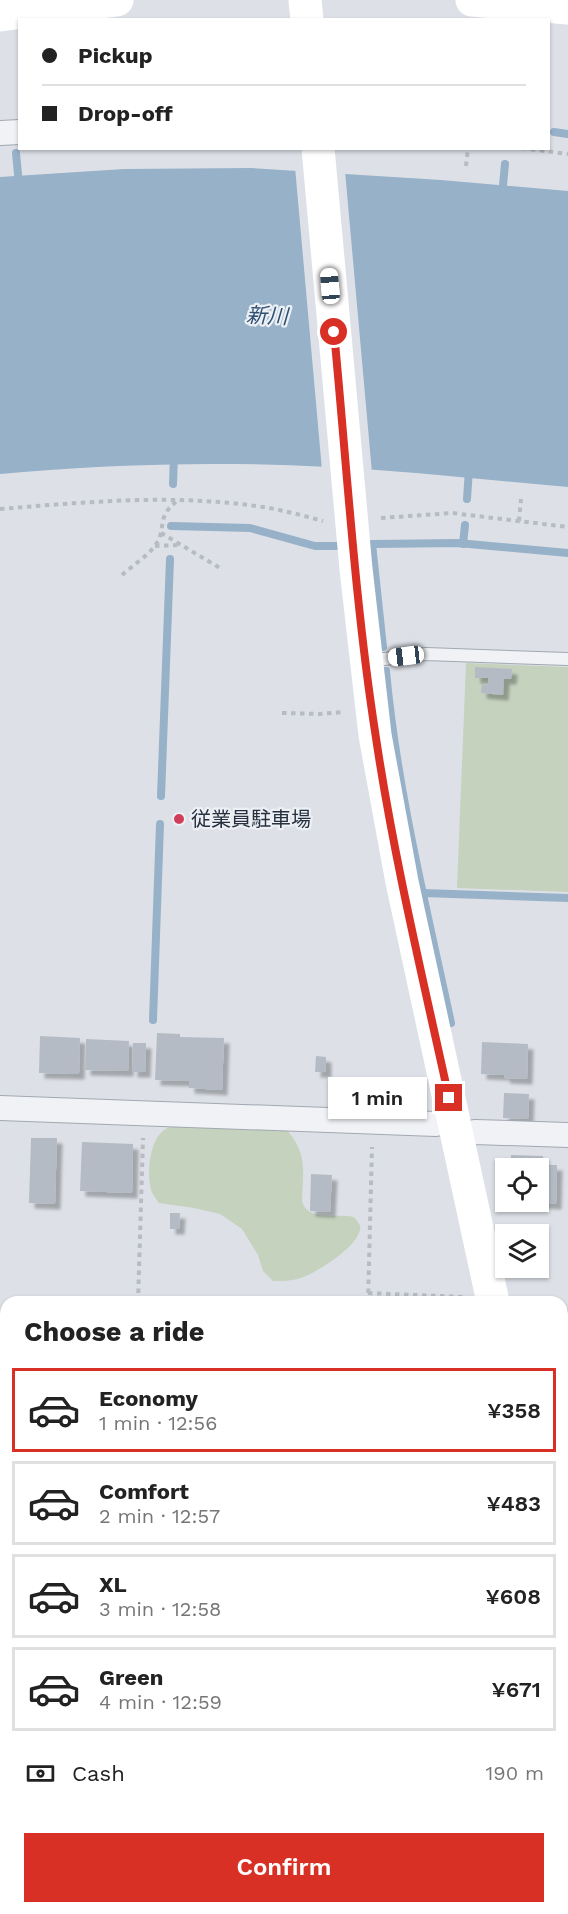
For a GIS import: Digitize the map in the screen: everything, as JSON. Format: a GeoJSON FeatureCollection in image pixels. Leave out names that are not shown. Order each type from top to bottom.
{"type":"FeatureCollection","features":[{"type":"Feature","properties":{"kind":"street"},"geometry":{"type":"LineString","coordinates":[[0,15],[117,0]]}},
{"type":"Feature","properties":{"kind":"street"},"geometry":{"type":"LineString","coordinates":[[305,0],[307,18]]}},
{"type":"Feature","properties":{"kind":"street"},"geometry":{"type":"LineString","coordinates":[[472,0],[568,8]]}},
{"type":"Feature","properties":{"kind":"street"},"geometry":{"type":"LineString","coordinates":[[0,133],[18,132]]}},
{"type":"Feature","properties":{"kind":"street"},"geometry":{"type":"LineString","coordinates":[[318,150],[350,507],[372,709],[392,833],[492,1296]]}},
{"type":"Feature","properties":{"kind":"street"},"geometry":{"type":"LineString","coordinates":[[0,1108],[436,1124],[475,1132],[568,1135]]}},
{"type":"Feature","properties":{"kind":"lane"},"geometry":{"type":"LineString","coordinates":[[366,661],[426,654],[568,659]]}},
{"type":"Feature","properties":{"kind":"path"},"geometry":{"type":"LineString","coordinates":[[466,166],[468,150]]}},
{"type":"Feature","properties":{"kind":"path"},"geometry":{"type":"LineString","coordinates":[[537,150],[568,154]]}},
{"type":"Feature","properties":{"kind":"path"},"geometry":{"type":"LineString","coordinates":[[519,521],[521,499]]}},
{"type":"Feature","properties":{"kind":"path"},"geometry":{"type":"LineString","coordinates":[[0,509],[113,501],[177,501],[256,506],[331,523],[350,507],[452,513],[568,527]]}},
{"type":"Feature","properties":{"kind":"path"},"geometry":{"type":"LineString","coordinates":[[122,575],[155,546],[161,533],[162,518],[177,501]]}},
{"type":"Feature","properties":{"kind":"path"},"geometry":{"type":"LineString","coordinates":[[161,533],[220,568]]}},
{"type":"Feature","properties":{"kind":"path"},"geometry":{"type":"LineString","coordinates":[[155,546],[180,545]]}},
{"type":"Feature","properties":{"kind":"path"},"geometry":{"type":"LineString","coordinates":[[282,713],[319,714],[372,709]]}},
{"type":"Feature","properties":{"kind":"path"},"geometry":{"type":"LineString","coordinates":[[138,1296],[144,1114]]}},
{"type":"Feature","properties":{"kind":"path"},"geometry":{"type":"LineString","coordinates":[[373,1122],[368,1293],[422,1296]]}},
{"type":"Feature","properties":{"kind":"green space"},"geometry":{"type":"Polygon","coordinates":[[[466,663],[568,667],[568,892],[457,888],[466,663]]]}},
{"type":"Feature","properties":{"kind":"green space"},"geometry":{"type":"Polygon","coordinates":[[[176,1124],[286,1129],[298,1146],[303,1163],[302,1201],[305,1208],[316,1214],[354,1217],[360,1225],[355,1241],[338,1257],[308,1275],[294,1280],[273,1281],[263,1271],[258,1255],[242,1229],[220,1214],[159,1203],[154,1195],[149,1176],[152,1150],[158,1136],[176,1124]]]}},
{"type":"Feature","properties":{"kind":"water","name":"新川"},"geometry":{"type":"Polygon","coordinates":[[[251,168],[568,191],[568,487],[388,471],[246,464],[123,466],[0,474],[0,177],[124,169],[251,168]]]}},
{"type":"Feature","properties":{"kind":"pier"},"geometry":{"type":"Polygon","coordinates":[[[295,167],[345,171],[372,473],[322,470],[295,167]]]}},
{"type":"Feature","properties":{"kind":"building"},"geometry":{"type":"Polygon","coordinates":[[[475,667],[512,669],[511,679],[504,679],[503,695],[481,693],[482,684],[488,685],[488,678],[475,678],[475,667]]]}},
{"type":"Feature","properties":{"kind":"building"},"geometry":{"type":"Polygon","coordinates":[[[157,1033],[180,1034],[180,1037],[224,1038],[222,1090],[189,1088],[189,1081],[155,1080],[157,1033]]]}},
{"type":"Feature","properties":{"kind":"building"},"geometry":{"type":"Polygon","coordinates":[[[40,1036],[80,1038],[79,1074],[39,1073],[40,1036]]]}},
{"type":"Feature","properties":{"kind":"building"},"geometry":{"type":"Polygon","coordinates":[[[86,1039],[129,1041],[128,1071],[85,1070],[86,1039]]]}},
{"type":"Feature","properties":{"kind":"building"},"geometry":{"type":"Polygon","coordinates":[[[482,1042],[528,1044],[527,1079],[481,1074],[482,1042]]]}},
{"type":"Feature","properties":{"kind":"building"},"geometry":{"type":"Polygon","coordinates":[[[133,1043],[146,1043],[145,1072],[132,1072],[133,1043]]]}},
{"type":"Feature","properties":{"kind":"building"},"geometry":{"type":"Polygon","coordinates":[[[316,1056],[326,1057],[326,1072],[315,1072],[316,1056]]]}},
{"type":"Feature","properties":{"kind":"building"},"geometry":{"type":"Polygon","coordinates":[[[504,1093],[529,1094],[528,1119],[503,1118],[504,1093]]]}},
{"type":"Feature","properties":{"kind":"building"},"geometry":{"type":"Polygon","coordinates":[[[31,1138],[57,1138],[55,1204],[29,1203],[31,1138]]]}},
{"type":"Feature","properties":{"kind":"building"},"geometry":{"type":"Polygon","coordinates":[[[82,1142],[133,1144],[132,1193],[80,1191],[82,1142]]]}},
{"type":"Feature","properties":{"kind":"building"},"geometry":{"type":"Polygon","coordinates":[[[511,1155],[543,1156],[543,1158],[511,1158],[511,1155]]]}},
{"type":"Feature","properties":{"kind":"building"},"geometry":{"type":"Polygon","coordinates":[[[549,1165],[557,1165],[556,1204],[549,1204],[549,1165]]]}},
{"type":"Feature","properties":{"kind":"building"},"geometry":{"type":"Polygon","coordinates":[[[311,1174],[332,1175],[330,1212],[310,1211],[311,1174]]]}},
{"type":"Feature","properties":{"kind":"building"},"geometry":{"type":"Polygon","coordinates":[[[170,1213],[180,1213],[179,1229],[170,1229],[170,1213]]]}},
{"type":"Feature","properties":{"kind":"waterway"},"geometry":{"type":"LineString","coordinates":[[554,132],[568,134]]}},
{"type":"Feature","properties":{"kind":"waterway"},"geometry":{"type":"LineString","coordinates":[[16,153],[19,185]]}},
{"type":"Feature","properties":{"kind":"waterway"},"geometry":{"type":"LineString","coordinates":[[502,196],[505,164]]}},
{"type":"Feature","properties":{"kind":"waterway"},"geometry":{"type":"LineString","coordinates":[[173,484],[174,455]]}},
{"type":"Feature","properties":{"kind":"waterway"},"geometry":{"type":"LineString","coordinates":[[467,499],[469,469]]}},
{"type":"Feature","properties":{"kind":"waterway"},"geometry":{"type":"LineString","coordinates":[[463,544],[465,525]]}},
{"type":"Feature","properties":{"kind":"waterway"},"geometry":{"type":"LineString","coordinates":[[171,526],[250,528],[315,546],[336,546]]}},
{"type":"Feature","properties":{"kind":"waterway"},"geometry":{"type":"LineString","coordinates":[[383,647],[372,544],[458,543],[568,553]]}},
{"type":"Feature","properties":{"kind":"waterway"},"geometry":{"type":"LineString","coordinates":[[161,796],[170,559]]}},
{"type":"Feature","properties":{"kind":"waterway"},"geometry":{"type":"LineString","coordinates":[[386,671],[405,804],[451,1023]]}},
{"type":"Feature","properties":{"kind":"waterway"},"geometry":{"type":"LineString","coordinates":[[153,1020],[160,824]]}},
{"type":"Feature","properties":{"kind":"waterway"},"geometry":{"type":"LineString","coordinates":[[423,893],[568,898]]}},
{"type":"Feature","properties":{"kind":"place","name":"従業員駐車場"},"geometry":{"type":"Point","coordinates":[179,819]}},
{"type":"Feature","properties":{"kind":"route"},"geometry":{"type":"LineString","coordinates":[[334,332],[356,569],[375,735],[392,833],[449,1098]]}}]}
